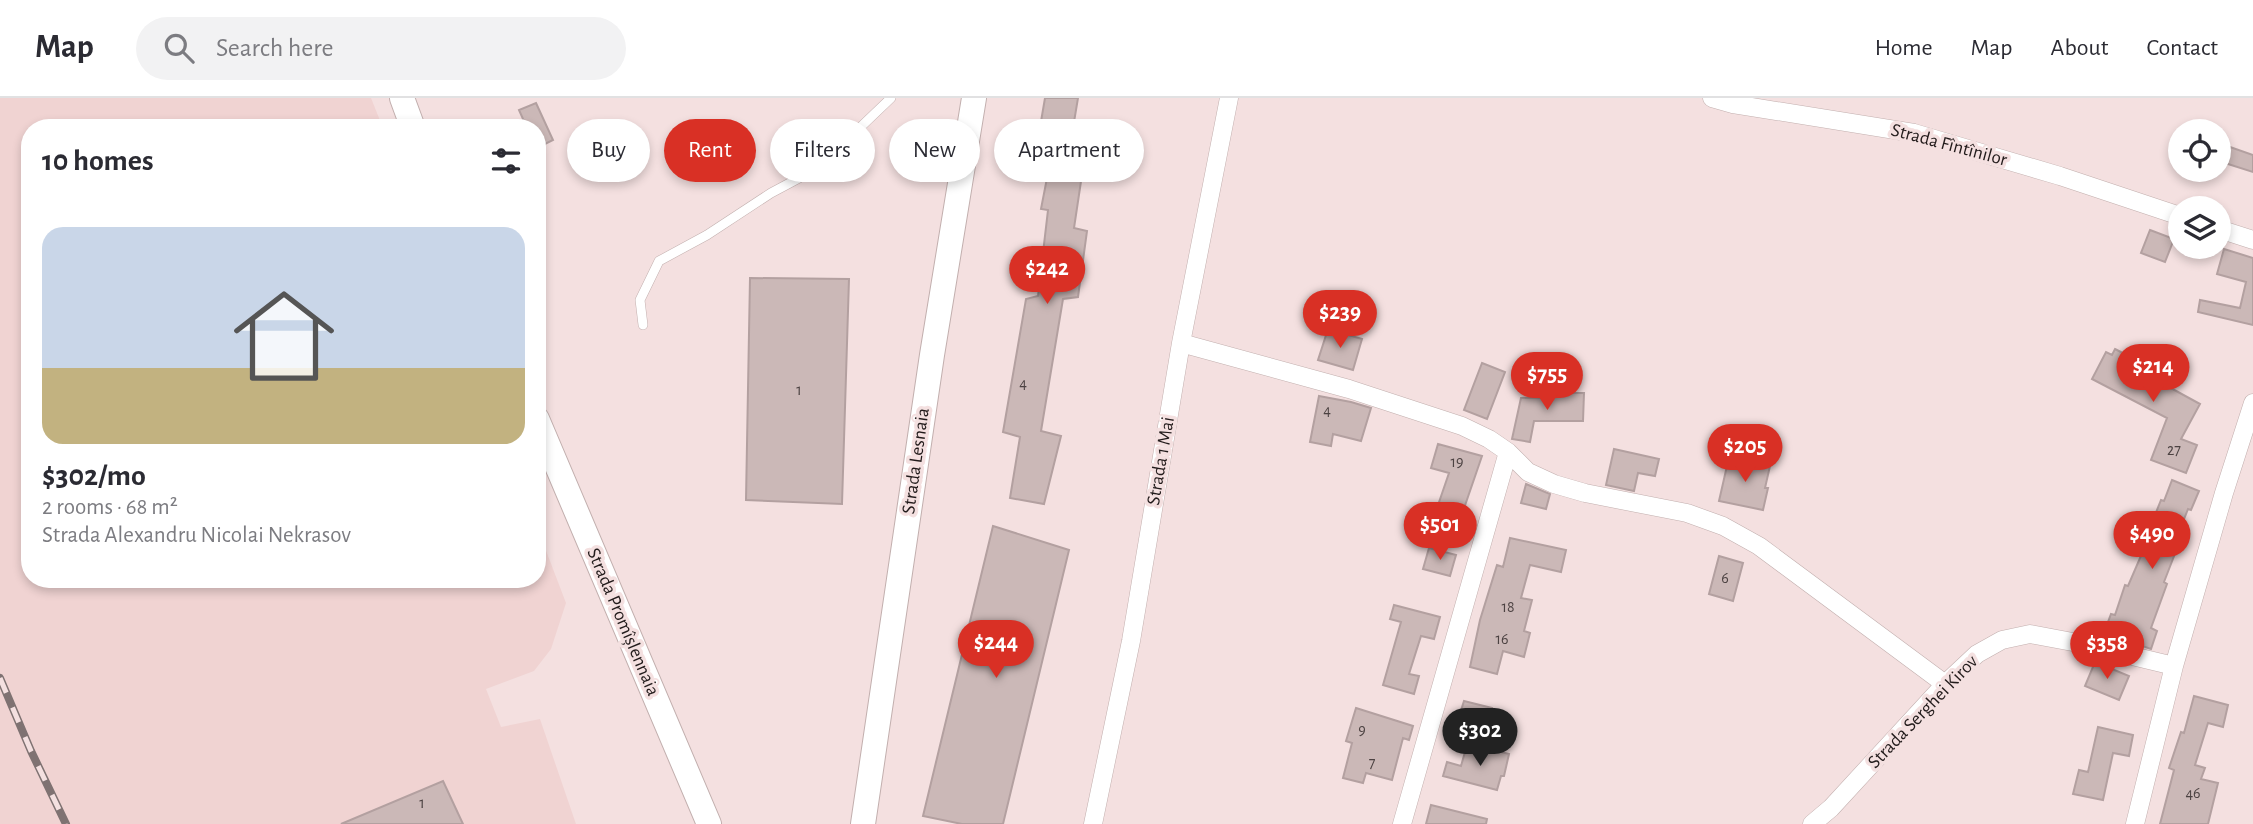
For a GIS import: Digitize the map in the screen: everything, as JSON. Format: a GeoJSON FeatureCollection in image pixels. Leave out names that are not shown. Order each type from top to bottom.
{"type":"FeatureCollection","features":[{"type":"Feature","properties":{"kind":"street"},"geometry":{"type":"LineString","coordinates":[[402,98],[410,119]]}},
{"type":"Feature","properties":{"kind":"street","name":"Strada Lesnaia"},"geometry":{"type":"LineString","coordinates":[[863,824],[932,355],[974,98]]}},
{"type":"Feature","properties":{"kind":"street","name":"Strada 1 Mai"},"geometry":{"type":"LineString","coordinates":[[1093,824],[1130,641],[1181,342],[1229,98]]}},
{"type":"Feature","properties":{"kind":"street","name":"Strada Fîntînilor"},"geometry":{"type":"LineString","coordinates":[[1712,98],[1914,133],[2060,176],[2168,212]]}},
{"type":"Feature","properties":{"kind":"street"},"geometry":{"type":"LineString","coordinates":[[2231,233],[2253,240]]}},
{"type":"Feature","properties":{"kind":"street"},"geometry":{"type":"LineString","coordinates":[[1181,342],[1349,389],[1462,426],[1508,452],[1528,472],[1554,484],[1585,493],[1687,513],[1723,526],[1759,546],[1945,684]]}},
{"type":"Feature","properties":{"kind":"street"},"geometry":{"type":"LineString","coordinates":[[2135,824],[2174,666],[2253,403]]}},
{"type":"Feature","properties":{"kind":"street","name":"Strada Promîșlennaia"},"geometry":{"type":"LineString","coordinates":[[546,440],[709,824]]}},
{"type":"Feature","properties":{"kind":"street"},"geometry":{"type":"LineString","coordinates":[[1402,824],[1508,452]]}},
{"type":"Feature","properties":{"kind":"street","name":"Strada Serghei Kirov"},"geometry":{"type":"LineString","coordinates":[[1812,824],[1831,808],[1945,684],[1977,654],[2002,640],[2030,635],[2078,643],[2174,666]]}},
{"type":"Feature","properties":{"kind":"lane"},"geometry":{"type":"LineString","coordinates":[[643,325],[640,300],[659,261],[801,177],[847,140],[891,98]]}},
{"type":"Feature","properties":{"kind":"shaded area"},"geometry":{"type":"Polygon","coordinates":[[[0,98],[371,98],[379,119],[21,119],[21,588],[546,588],[546,551],[566,603],[551,649],[534,671],[486,689],[501,727],[540,719],[576,824],[0,824],[0,98]]]}},
{"type":"Feature","properties":{"kind":"building"},"geometry":{"type":"Polygon","coordinates":[[[1045,98],[1078,98],[1074,119],[1041,119],[1045,98]]]}},
{"type":"Feature","properties":{"kind":"building"},"geometry":{"type":"Polygon","coordinates":[[[536,103],[543,119],[523,119],[519,110],[536,103]]]}},
{"type":"Feature","properties":{"kind":"building"},"geometry":{"type":"Polygon","coordinates":[[[546,125],[553,140],[546,144],[546,125]]]}},
{"type":"Feature","properties":{"kind":"building"},"geometry":{"type":"Polygon","coordinates":[[[2231,147],[2253,155],[2253,172],[2231,165],[2231,147]]]}},
{"type":"Feature","properties":{"kind":"building"},"geometry":{"type":"Polygon","coordinates":[[[1046,182],[1081,182],[1074,228],[1087,231],[1078,297],[1063,299],[1041,431],[1061,436],[1044,504],[1010,498],[1020,437],[1003,432],[1026,299],[1038,296],[1048,210],[1041,209],[1046,182]]]}},
{"type":"Feature","properties":{"kind":"building"},"geometry":{"type":"Polygon","coordinates":[[[2150,230],[2168,237],[2165,262],[2141,253],[2150,230]]]}},
{"type":"Feature","properties":{"kind":"building"},"geometry":{"type":"Polygon","coordinates":[[[2231,251],[2253,258],[2253,325],[2198,312],[2200,300],[2240,308],[2246,282],[2217,274],[2221,259],[2231,259],[2231,251]]]}},
{"type":"Feature","properties":{"kind":"building"},"geometry":{"type":"Polygon","coordinates":[[[750,278],[849,279],[842,504],[746,500],[750,278]]]}},
{"type":"Feature","properties":{"kind":"building"},"geometry":{"type":"Polygon","coordinates":[[[1328,329],[1362,339],[1353,370],[1318,360],[1328,329]]]}},
{"type":"Feature","properties":{"kind":"building"},"geometry":{"type":"Polygon","coordinates":[[[2115,349],[2171,378],[2167,386],[2200,404],[2181,439],[2197,445],[2186,473],[2151,460],[2167,418],[2092,379],[2106,352],[2112,355],[2115,349]]]}},
{"type":"Feature","properties":{"kind":"building"},"geometry":{"type":"Polygon","coordinates":[[[1482,363],[1505,372],[1487,419],[1464,410],[1482,363]]]}},
{"type":"Feature","properties":{"kind":"building"},"geometry":{"type":"Polygon","coordinates":[[[1558,393],[1584,393],[1583,421],[1534,421],[1530,442],[1512,439],[1521,398],[1558,397],[1558,393]]]}},
{"type":"Feature","properties":{"kind":"building"},"geometry":{"type":"Polygon","coordinates":[[[1319,396],[1371,408],[1361,441],[1333,434],[1331,446],[1310,442],[1319,396]]]}},
{"type":"Feature","properties":{"kind":"building"},"geometry":{"type":"Polygon","coordinates":[[[1438,444],[1482,456],[1460,520],[1436,511],[1449,473],[1431,468],[1438,444]]]}},
{"type":"Feature","properties":{"kind":"building"},"geometry":{"type":"Polygon","coordinates":[[[1614,449],[1659,459],[1655,476],[1638,473],[1634,491],[1606,485],[1614,449]]]}},
{"type":"Feature","properties":{"kind":"building"},"geometry":{"type":"Polygon","coordinates":[[[1729,457],[1770,466],[1763,510],[1719,501],[1729,457]]]}},
{"type":"Feature","properties":{"kind":"building"},"geometry":{"type":"Polygon","coordinates":[[[2172,480],[2199,491],[2191,510],[2188,509],[2172,550],[2176,551],[2151,628],[2157,631],[2151,649],[2104,633],[2111,614],[2115,615],[2125,585],[2128,586],[2156,521],[2153,520],[2161,500],[2164,501],[2172,480]]]}},
{"type":"Feature","properties":{"kind":"building"},"geometry":{"type":"Polygon","coordinates":[[[1526,484],[1550,494],[1546,509],[1521,503],[1526,484]]]}},
{"type":"Feature","properties":{"kind":"building"},"geometry":{"type":"Polygon","coordinates":[[[993,526],[1069,550],[1003,824],[962,824],[923,816],[993,526]]]}},
{"type":"Feature","properties":{"kind":"building"},"geometry":{"type":"Polygon","coordinates":[[[1510,538],[1566,550],[1561,572],[1530,565],[1521,598],[1532,600],[1524,631],[1530,633],[1524,657],[1503,651],[1497,674],[1470,667],[1480,620],[1497,565],[1503,567],[1510,538]]]}},
{"type":"Feature","properties":{"kind":"building"},"geometry":{"type":"Polygon","coordinates":[[[1429,548],[1456,555],[1450,576],[1423,569],[1429,548]]]}},
{"type":"Feature","properties":{"kind":"building"},"geometry":{"type":"Polygon","coordinates":[[[1719,556],[1743,563],[1733,601],[1709,594],[1719,556]]]}},
{"type":"Feature","properties":{"kind":"building"},"geometry":{"type":"Polygon","coordinates":[[[1394,605],[1440,617],[1434,639],[1421,636],[1409,674],[1419,676],[1414,694],[1383,685],[1401,622],[1390,619],[1394,605]]]}},
{"type":"Feature","properties":{"kind":"building"},"geometry":{"type":"Polygon","coordinates":[[[2095,662],[2129,676],[2119,700],[2085,686],[2095,662]]]}},
{"type":"Feature","properties":{"kind":"building"},"geometry":{"type":"Polygon","coordinates":[[[2194,696],[2228,705],[2223,727],[2208,723],[2195,765],[2205,768],[2201,779],[2218,783],[2208,824],[2160,824],[2174,770],[2169,768],[2181,732],[2184,733],[2194,696]]]}},
{"type":"Feature","properties":{"kind":"building"},"geometry":{"type":"Polygon","coordinates":[[[1464,701],[1492,708],[1486,727],[1458,720],[1464,701]]]}},
{"type":"Feature","properties":{"kind":"building"},"geometry":{"type":"Polygon","coordinates":[[[1356,708],[1413,726],[1409,740],[1403,738],[1392,780],[1366,773],[1363,783],[1343,778],[1352,743],[1346,741],[1356,708]]]}},
{"type":"Feature","properties":{"kind":"building"},"geometry":{"type":"Polygon","coordinates":[[[2098,727],[2133,735],[2129,756],[2113,753],[2103,800],[2073,794],[2079,770],[2088,772],[2098,727]]]}},
{"type":"Feature","properties":{"kind":"building"},"geometry":{"type":"Polygon","coordinates":[[[1472,745],[1509,754],[1504,776],[1501,776],[1497,790],[1443,776],[1447,762],[1461,766],[1465,752],[1470,753],[1472,745]]]}},
{"type":"Feature","properties":{"kind":"building"},"geometry":{"type":"Polygon","coordinates":[[[443,781],[463,824],[341,824],[443,781]]]}},
{"type":"Feature","properties":{"kind":"building"},"geometry":{"type":"Polygon","coordinates":[[[1431,805],[1487,819],[1486,824],[1426,824],[1431,805]]]}},
{"type":"Feature","properties":{"kind":"railway"},"geometry":{"type":"LineString","coordinates":[[0,678],[66,824]]}}]}
